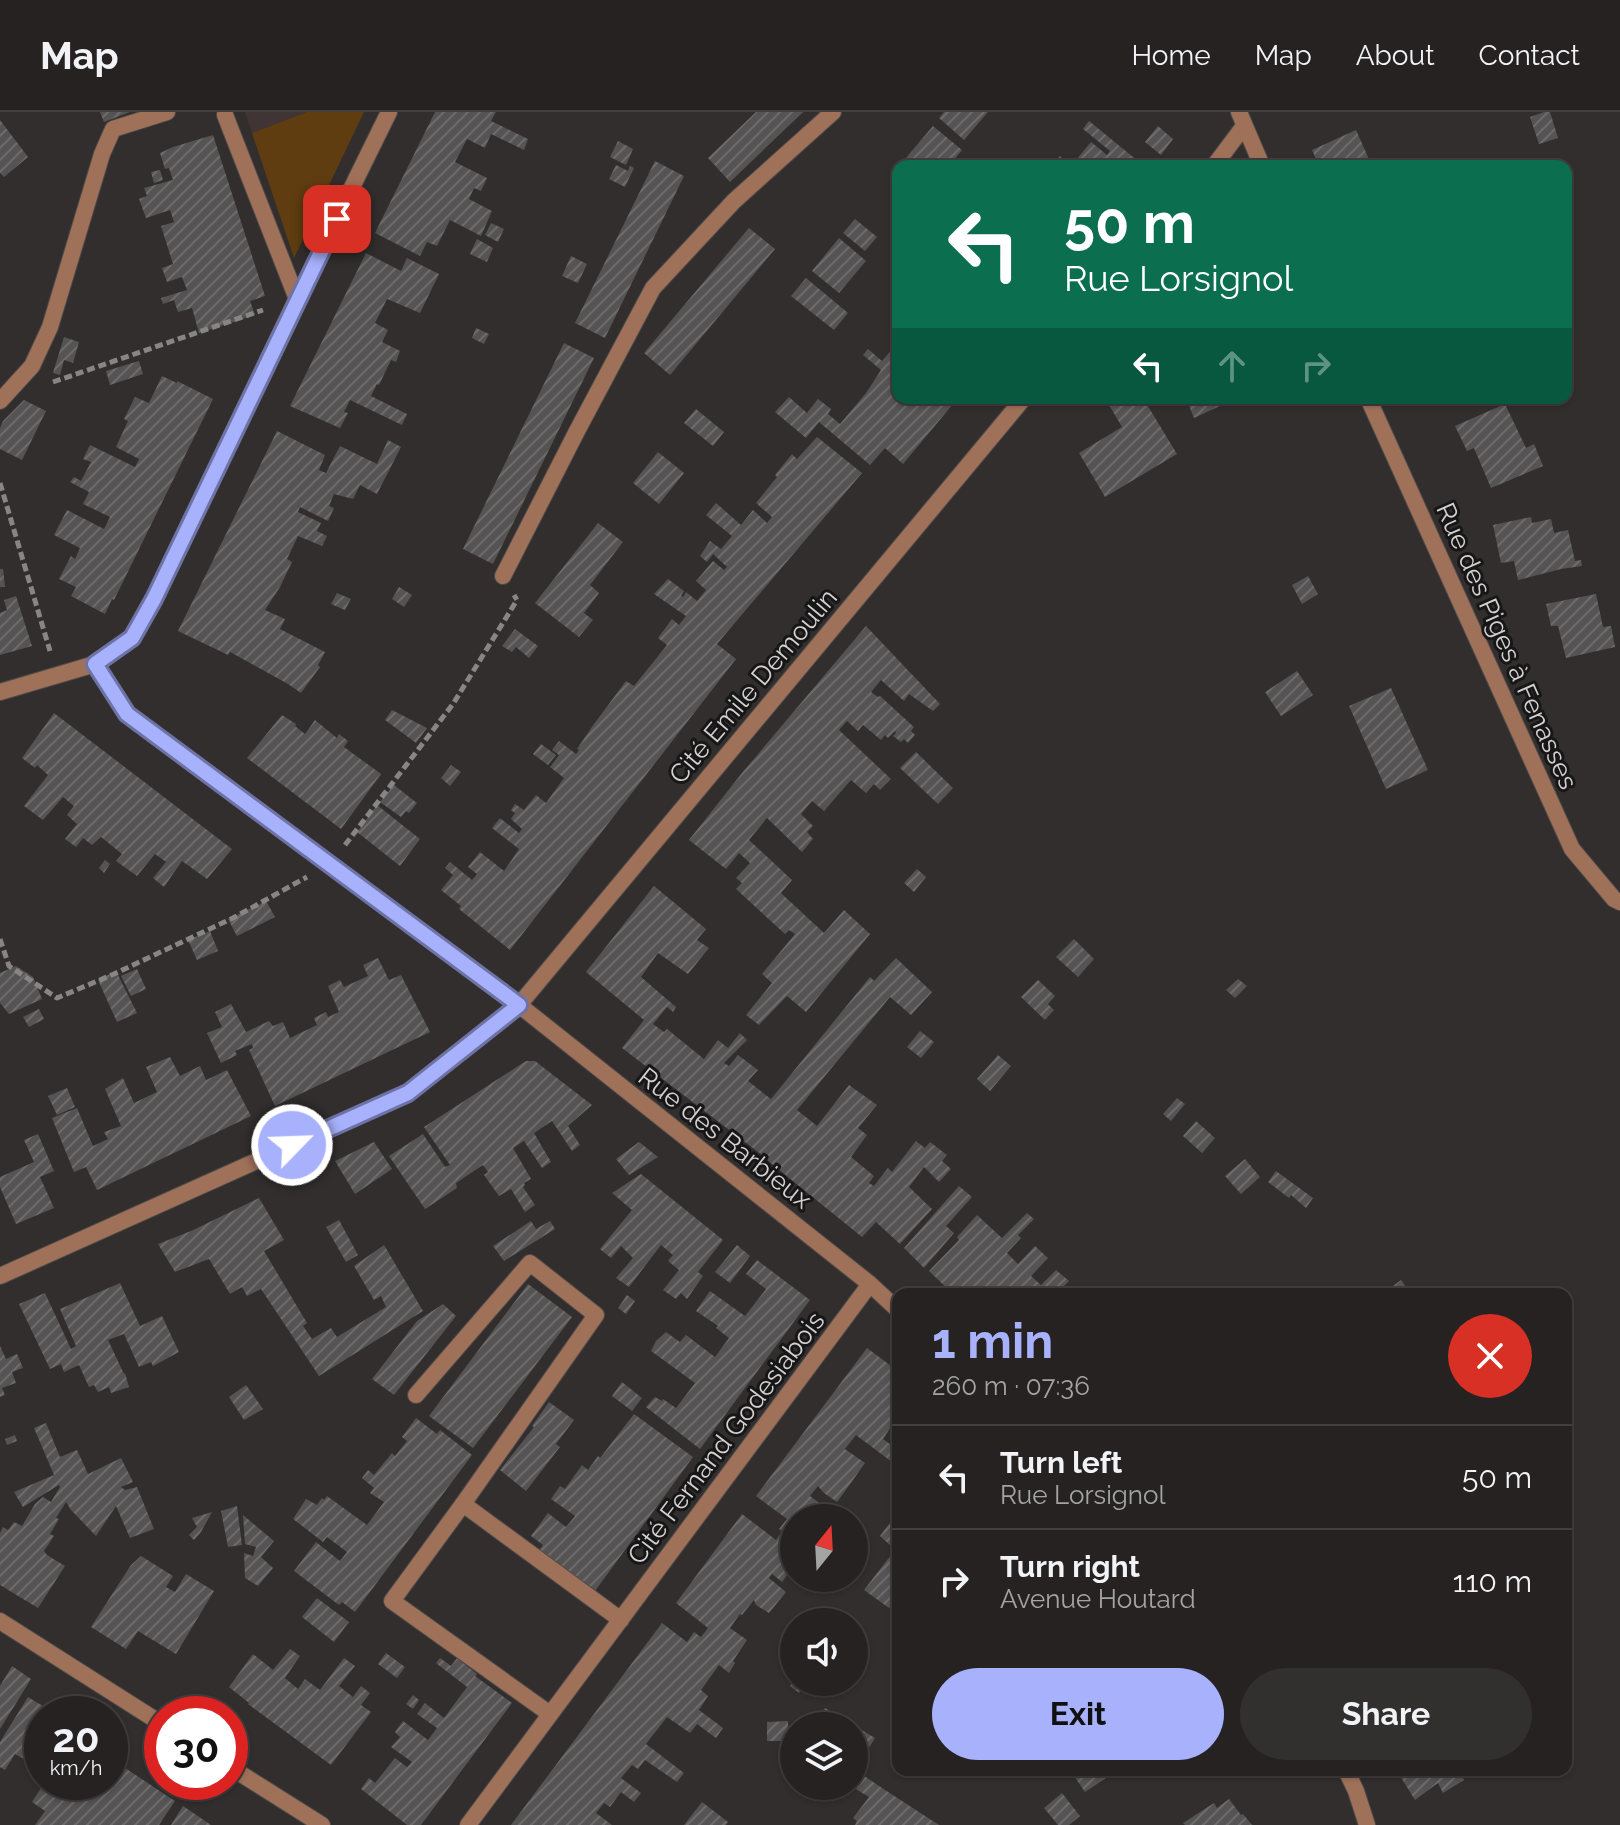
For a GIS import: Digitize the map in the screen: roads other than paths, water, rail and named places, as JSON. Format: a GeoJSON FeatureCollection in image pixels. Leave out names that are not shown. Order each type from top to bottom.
{"type":"FeatureCollection","features":[{"type":"Feature","properties":{"kind":"street"},"geometry":{"type":"LineString","coordinates":[[0,401],[32,366],[50,327],[102,154],[113,129],[167,112]]}},
{"type":"Feature","properties":{"kind":"street"},"geometry":{"type":"LineString","coordinates":[[0,692],[95,664],[132,638],[154,599],[389,112]]}},
{"type":"Feature","properties":{"kind":"street"},"geometry":{"type":"LineString","coordinates":[[503,576],[653,288],[734,201],[833,112]]}},
{"type":"Feature","properties":{"kind":"street"},"geometry":{"type":"LineString","coordinates":[[225,115],[297,299]]}},
{"type":"Feature","properties":{"kind":"street"},"geometry":{"type":"LineString","coordinates":[[1218,160],[1242,119]]}},
{"type":"Feature","properties":{"kind":"street"},"geometry":{"type":"LineString","coordinates":[[1242,119],[1259,160]]}},
{"type":"Feature","properties":{"kind":"street","name":"Cité Emile Demoulin"},"geometry":{"type":"LineString","coordinates":[[0,1276],[408,1093],[519,1005],[1019,404]]}},
{"type":"Feature","properties":{"kind":"street","name":"Rue des Piges à Fenasses"},"geometry":{"type":"LineString","coordinates":[[1371,404],[1572,849],[1614,899],[1620,902]]}},
{"type":"Feature","properties":{"kind":"street","name":"Rue des Barbieux"},"geometry":{"type":"LineString","coordinates":[[95,664],[127,714],[519,1005],[892,1304]]}},
{"type":"Feature","properties":{"kind":"street"},"geometry":{"type":"LineString","coordinates":[[416,1395],[530,1263],[596,1315],[392,1601],[550,1714]]}},
{"type":"Feature","properties":{"kind":"street","name":"Cité Fernand Godesiabois"},"geometry":{"type":"LineString","coordinates":[[468,1825],[870,1284]]}},
{"type":"Feature","properties":{"kind":"street"},"geometry":{"type":"LineString","coordinates":[[463,1504],[621,1620]]}},
{"type":"Feature","properties":{"kind":"street"},"geometry":{"type":"LineString","coordinates":[[0,1621],[144,1713]]}},
{"type":"Feature","properties":{"kind":"street"},"geometry":{"type":"LineString","coordinates":[[1349,1776],[1367,1825]]}},
{"type":"Feature","properties":{"kind":"street"},"geometry":{"type":"LineString","coordinates":[[248,1778],[322,1825]]}}]}
